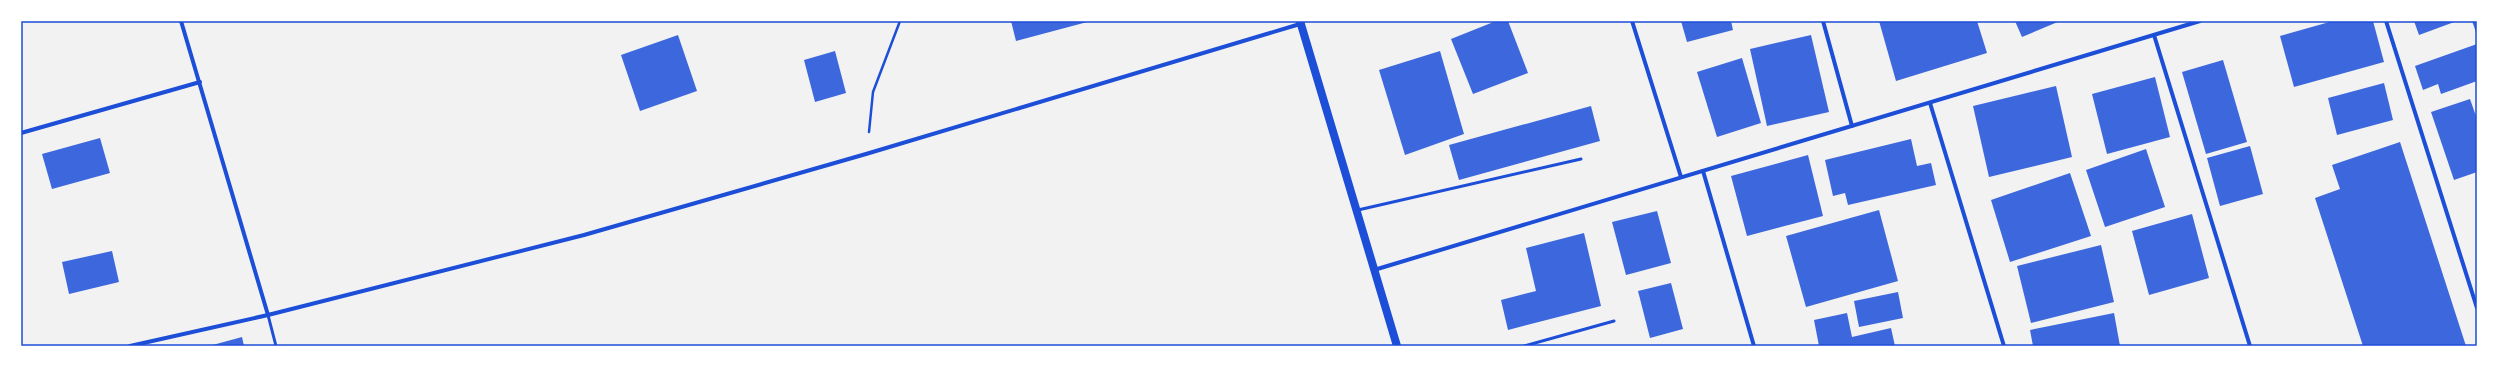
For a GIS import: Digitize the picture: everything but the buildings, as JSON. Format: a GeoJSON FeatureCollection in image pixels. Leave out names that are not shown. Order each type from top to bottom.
{"type":"FeatureCollection","features":[{"type":"Feature","properties":{"kind":"main road"},"geometry":{"type":"LineString","coordinates":[[1300,22],[1397,346]]}},
{"type":"Feature","properties":{"kind":"street"},"geometry":{"type":"LineString","coordinates":[[181,21],[268,315]]}},
{"type":"Feature","properties":{"kind":"street"},"geometry":{"type":"LineString","coordinates":[[1632,21],[1681,178]]}},
{"type":"Feature","properties":{"kind":"street"},"geometry":{"type":"LineString","coordinates":[[1823,21],[1852,126]]}},
{"type":"Feature","properties":{"kind":"street"},"geometry":{"type":"LineString","coordinates":[[1374,270],[2200,21]]}},
{"type":"Feature","properties":{"kind":"street"},"geometry":{"type":"LineString","coordinates":[[2386,21],[2477,308]]}},
{"type":"Feature","properties":{"kind":"street"},"geometry":{"type":"LineString","coordinates":[[130,346],[268,315],[584,235],[866,154],[1300,22]]}},
{"type":"Feature","properties":{"kind":"street"},"geometry":{"type":"LineString","coordinates":[[2154,35],[2250,346]]}},
{"type":"Feature","properties":{"kind":"street"},"geometry":{"type":"LineString","coordinates":[[21,134],[200,82]]}},
{"type":"Feature","properties":{"kind":"street"},"geometry":{"type":"LineString","coordinates":[[1930,103],[2004,346]]}},
{"type":"Feature","properties":{"kind":"street"},"geometry":{"type":"LineString","coordinates":[[1704,171],[1754,346]]}},
{"type":"Feature","properties":{"kind":"lane"},"geometry":{"type":"LineString","coordinates":[[1356,210],[1581,159]]}},
{"type":"Feature","properties":{"kind":"lane"},"geometry":{"type":"LineString","coordinates":[[268,315],[276,346]]}},
{"type":"Feature","properties":{"kind":"lane"},"geometry":{"type":"LineString","coordinates":[[1524,346],[1614,321]]}},
{"type":"Feature","properties":{"kind":"path"},"geometry":{"type":"LineString","coordinates":[[866,154],[873,92],[900,21]]}}]}
